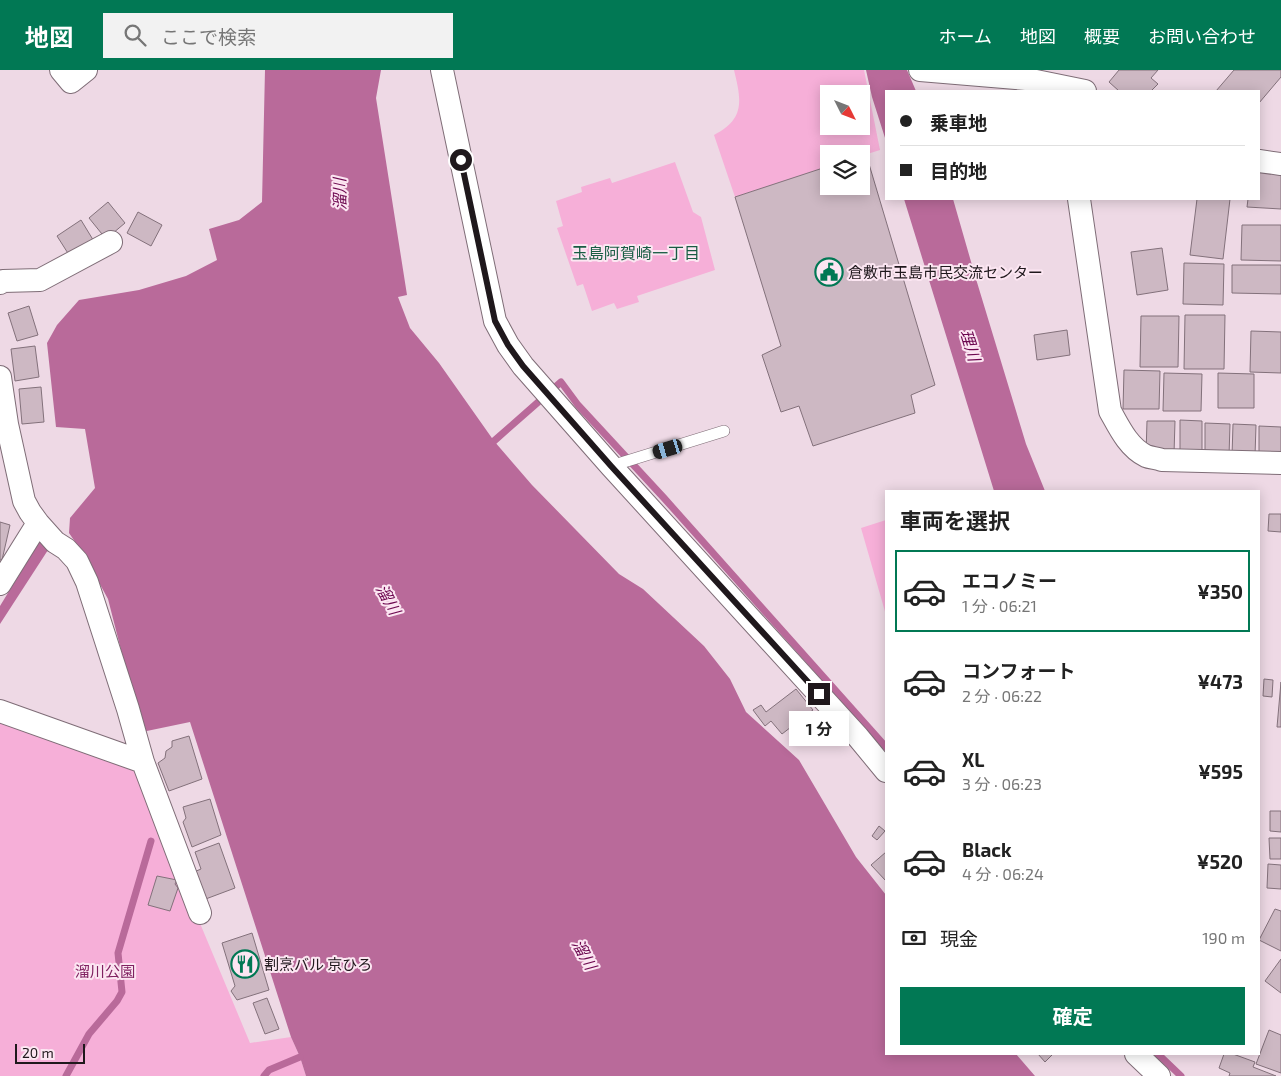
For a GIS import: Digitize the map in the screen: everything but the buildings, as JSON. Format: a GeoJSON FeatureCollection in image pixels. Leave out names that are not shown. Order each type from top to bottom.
{"type":"FeatureCollection","features":[{"type":"Feature","properties":{"kind":"street"},"geometry":{"type":"LineString","coordinates":[[61,70],[70,82],[86,70]]}},
{"type":"Feature","properties":{"kind":"street"},"geometry":{"type":"LineString","coordinates":[[442,70],[495,321],[508,345],[523,366],[611,466],[858,737],[885,770]]}},
{"type":"Feature","properties":{"kind":"street"},"geometry":{"type":"LineString","coordinates":[[920,70],[1026,74],[1082,90]]}},
{"type":"Feature","properties":{"kind":"street"},"geometry":{"type":"LineString","coordinates":[[1260,161],[1281,164]]}},
{"type":"Feature","properties":{"kind":"street"},"geometry":{"type":"LineString","coordinates":[[1079,200],[1110,411],[1132,445],[1146,455],[1162,460],[1281,463]]}},
{"type":"Feature","properties":{"kind":"street"},"geometry":{"type":"LineString","coordinates":[[0,283],[3,281],[40,280],[111,242]]}},
{"type":"Feature","properties":{"kind":"street"},"geometry":{"type":"LineString","coordinates":[[0,377],[4,423],[24,501],[38,523],[55,542],[66,549],[77,561],[87,582],[128,708],[143,762],[200,913]]}},
{"type":"Feature","properties":{"kind":"street"},"geometry":{"type":"LineString","coordinates":[[2,579],[38,523]]}},
{"type":"Feature","properties":{"kind":"street"},"geometry":{"type":"LineString","coordinates":[[0,711],[143,762]]}},
{"type":"Feature","properties":{"kind":"street"},"geometry":{"type":"LineString","coordinates":[[1137,1055],[1159,1076]]}},
{"type":"Feature","properties":{"kind":"lane"},"geometry":{"type":"LineString","coordinates":[[611,466],[724,431]]}},
{"type":"Feature","properties":{"kind":"green space"},"geometry":{"type":"Polygon","coordinates":[[[734,70],[864,70],[867,85],[820,85],[820,135],[870,135],[870,100],[880,150],[870,153],[870,145],[820,145],[820,169],[735,197],[714,135],[732,122],[736,115],[739,107],[734,70]]]}},
{"type":"Feature","properties":{"kind":"green space"},"geometry":{"type":"Polygon","coordinates":[[[675,162],[693,212],[701,217],[715,270],[637,296],[639,302],[617,309],[614,303],[592,311],[583,284],[577,286],[557,228],[563,226],[556,201],[582,192],[581,187],[610,178],[612,183],[675,162]]]}},
{"type":"Feature","properties":{"kind":"green space"},"geometry":{"type":"Polygon","coordinates":[[[885,520],[885,612],[861,528],[885,520]]]}},
{"type":"Feature","properties":{"kind":"green space","name":"溜川公園"},"geometry":{"type":"Polygon","coordinates":[[[0,721],[136,770],[250,1043],[291,1037],[306,1076],[0,1076],[0,721]]]}},
{"type":"Feature","properties":{"kind":"water","name":"溜川"},"geometry":{"type":"Polygon","coordinates":[[[265,70],[381,70],[376,98],[407,295],[398,297],[410,328],[439,363],[494,441],[532,485],[619,574],[643,589],[704,646],[730,679],[746,712],[799,760],[856,857],[885,894],[885,1055],[1017,1055],[1035,1076],[306,1076],[291,1037],[190,722],[142,732],[108,599],[84,555],[69,533],[70,518],[95,488],[85,429],[56,427],[47,343],[57,325],[79,300],[139,290],[186,276],[217,260],[209,229],[239,220],[262,202],[265,70]]]}},
{"type":"Feature","properties":{"kind":"water"},"geometry":{"type":"Polygon","coordinates":[[[866,70],[907,70],[916,90],[885,90],[885,138],[872,97],[866,70]]]}},
{"type":"Feature","properties":{"kind":"water","name":"理川"},"geometry":{"type":"Polygon","coordinates":[[[904,200],[953,200],[1026,444],[1045,490],[994,490],[904,200]]]}},
{"type":"Feature","properties":{"kind":"water"},"geometry":{"type":"Polygon","coordinates":[[[42,537],[48,550],[0,624],[0,606],[42,537]]]}},
{"type":"Feature","properties":{"kind":"waterway"},"geometry":{"type":"LineString","coordinates":[[494,441],[561,382],[578,405],[664,498],[885,746]]}},
{"type":"Feature","properties":{"kind":"waterway"},"geometry":{"type":"LineString","coordinates":[[66,1076],[89,1034],[117,1001],[122,992],[118,953],[151,841]]}},
{"type":"Feature","properties":{"kind":"waterway"},"geometry":{"type":"LineString","coordinates":[[1159,1055],[1181,1076]]}},
{"type":"Feature","properties":{"kind":"waterway"},"geometry":{"type":"LineString","coordinates":[[264,1076],[269,1070],[300,1057]]}},
{"type":"Feature","properties":{"kind":"place","name":"倉敷市玉島市民交流センター"},"geometry":{"type":"Point","coordinates":[829,272]}},
{"type":"Feature","properties":{"kind":"place","name":"割烹バル 京ひろ"},"geometry":{"type":"Point","coordinates":[245,964]}},
{"type":"Feature","properties":{"kind":"district","name":"玉島阿賀崎一丁目"},"geometry":{"type":"Point","coordinates":[636,252]}},
{"type":"Feature","properties":{"kind":"route"},"geometry":{"type":"LineString","coordinates":[[461,160],[495,321],[508,345],[523,366],[611,466],[819,694]]}}]}
